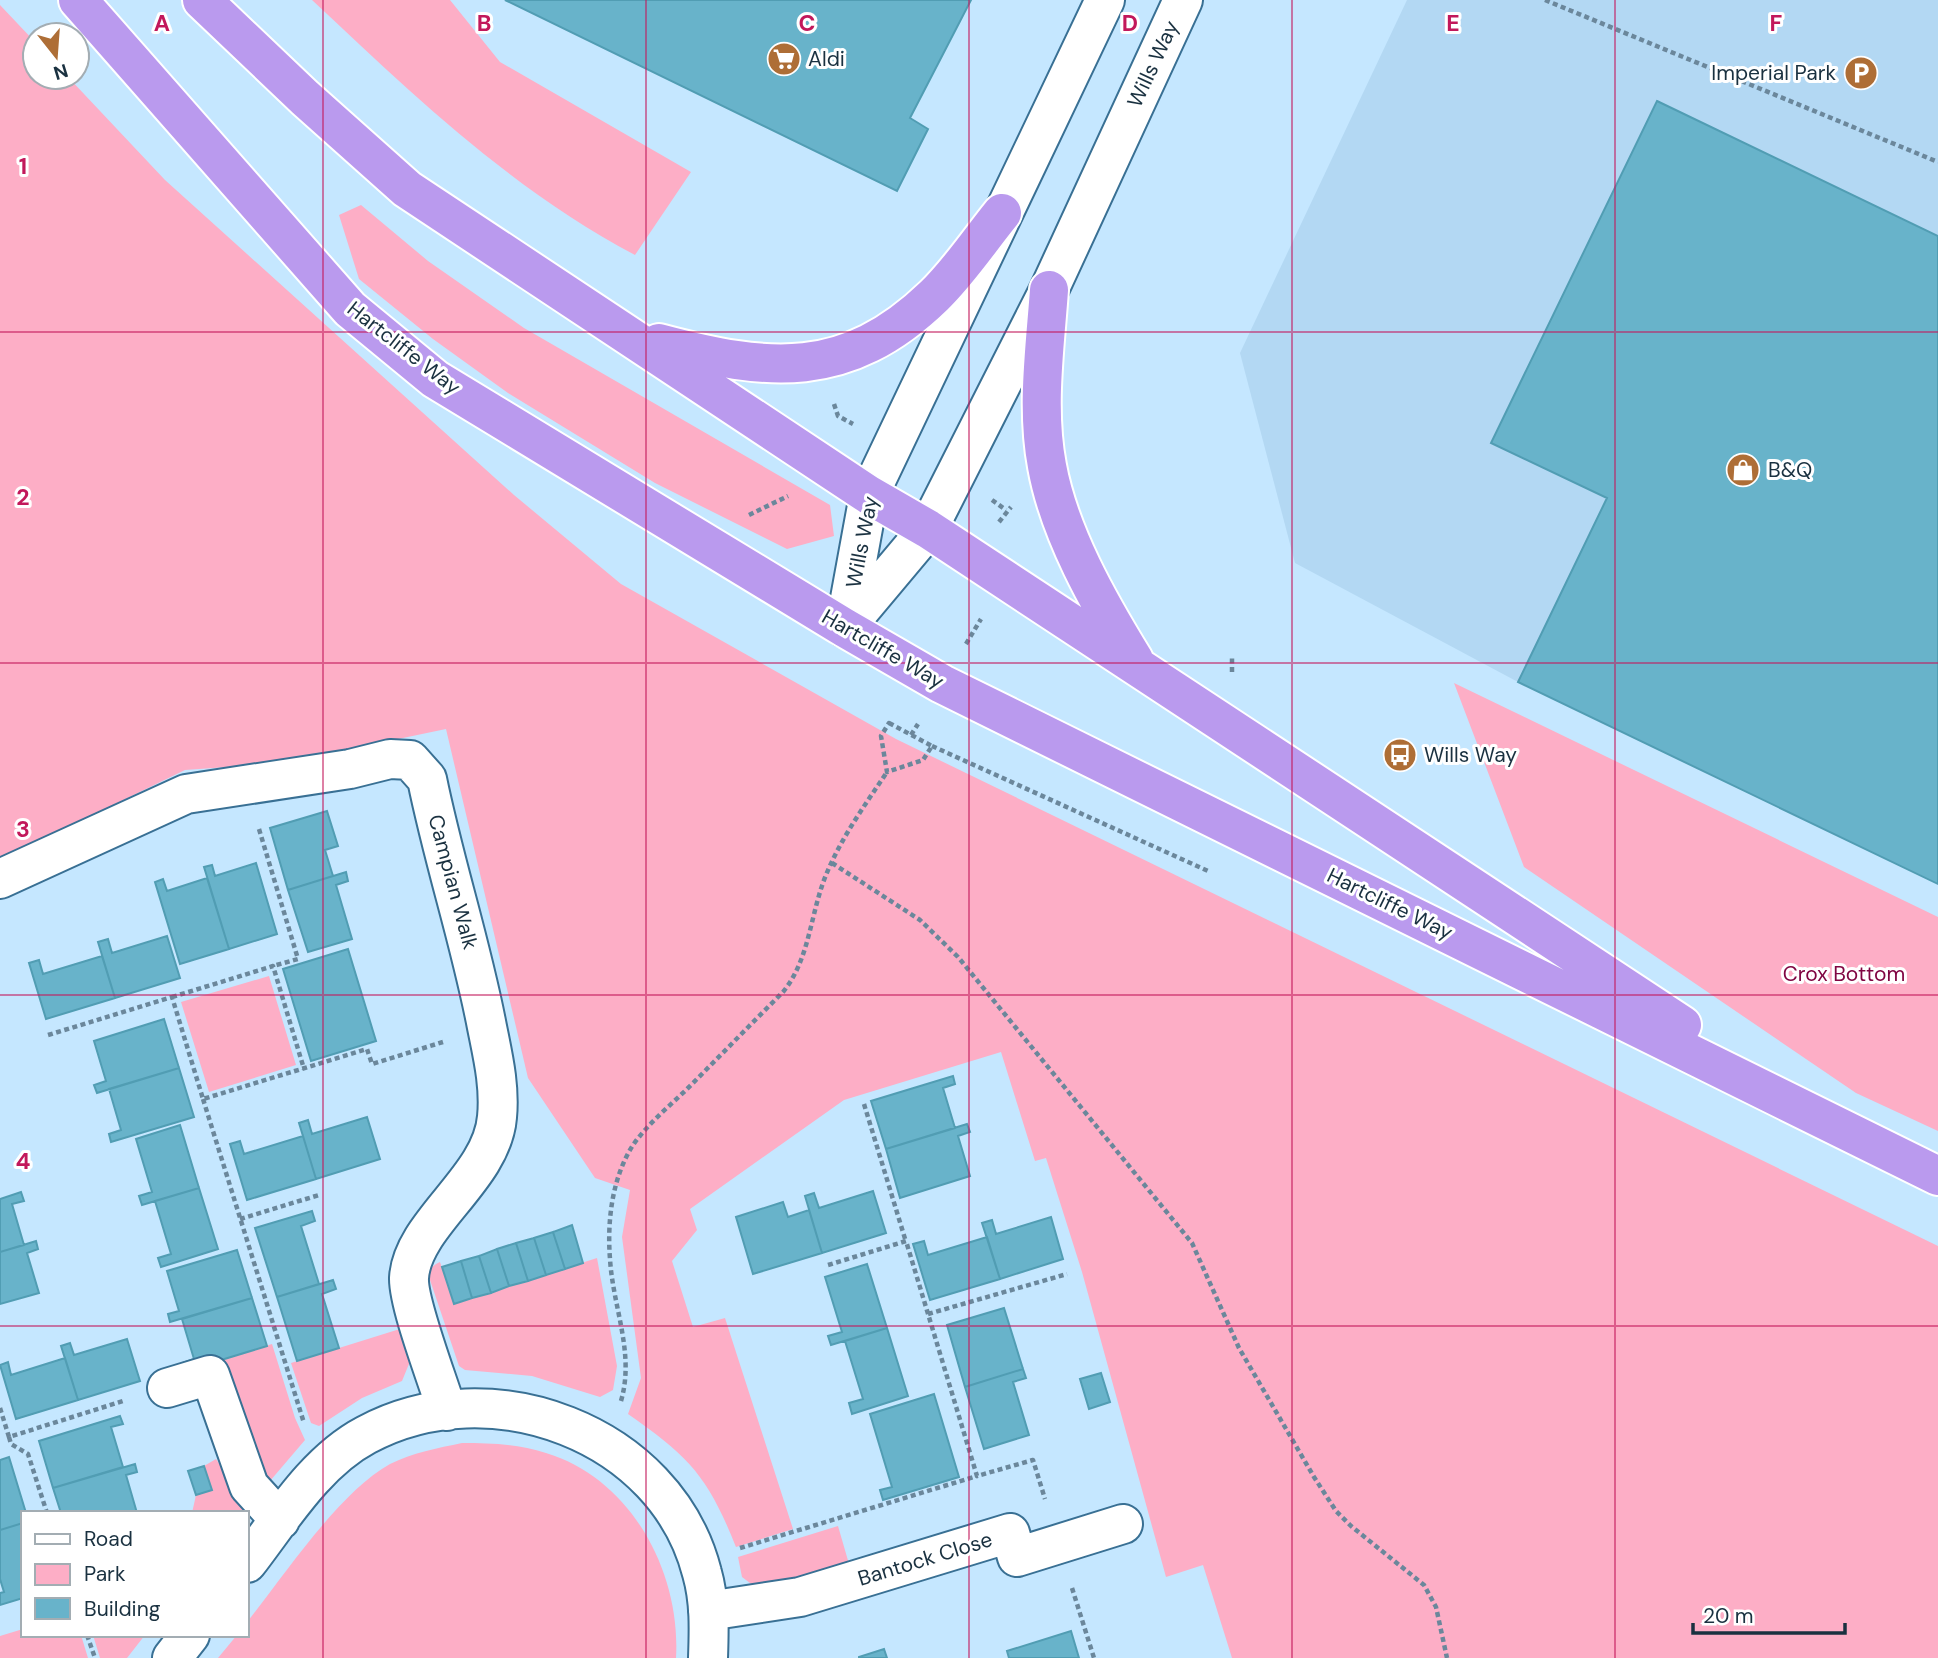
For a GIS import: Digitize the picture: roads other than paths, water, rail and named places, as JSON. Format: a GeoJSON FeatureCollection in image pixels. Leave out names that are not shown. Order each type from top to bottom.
{"type":"FeatureCollection","features":[{"type":"Feature","properties":{"kind":"highway","name":"Hartcliffe Way"},"geometry":{"type":"LineString","coordinates":[[78,0],[350,309],[435,379],[845,628],[979,702],[1938,1176]]}},
{"type":"Feature","properties":{"kind":"highway","name":"Hartcliffe Way"},"geometry":{"type":"LineString","coordinates":[[202,0],[304,97],[407,188],[869,495],[928,529],[1819,1115]]}},
{"type":"Feature","properties":{"kind":"highway"},"geometry":{"type":"LineString","coordinates":[[630,335],[721,359],[776,366],[818,361],[879,340],[934,296],[1002,213]]}},
{"type":"Feature","properties":{"kind":"highway"},"geometry":{"type":"LineString","coordinates":[[1049,289],[1042,398],[1047,465],[1091,590],[1138,668]]}},
{"type":"Feature","properties":{"kind":"street","name":"Wills Way"},"geometry":{"type":"LineString","coordinates":[[845,628],[869,495],[1105,0]]}},
{"type":"Feature","properties":{"kind":"street","name":"Wills Way"},"geometry":{"type":"LineString","coordinates":[[845,628],[928,529],[1049,289],[1183,0]]}},
{"type":"Feature","properties":{"kind":"street","name":"Campian Walk"},"geometry":{"type":"LineString","coordinates":[[0,879],[186,794],[350,769],[390,759],[410,760],[426,779],[477,972],[497,1081],[497,1119],[491,1141],[476,1171],[423,1241],[409,1276],[413,1300],[447,1411]]}},
{"type":"Feature","properties":{"kind":"street"},"geometry":{"type":"LineString","coordinates":[[167,1388],[210,1375],[250,1486],[280,1520]]}},
{"type":"Feature","properties":{"kind":"street"},"geometry":{"type":"LineString","coordinates":[[248,1562],[334,1457],[366,1435],[404,1420],[479,1407],[545,1418],[602,1441],[624,1457],[660,1493],[688,1536],[702,1571],[708,1611],[708,1658]]}},
{"type":"Feature","properties":{"kind":"street","name":"Bantock Close"},"geometry":{"type":"LineString","coordinates":[[708,1611],[800,1597],[1010,1533],[1017,1557],[1123,1524]]}},
{"type":"Feature","properties":{"kind":"street"},"geometry":{"type":"LineString","coordinates":[[172,1658],[188,1637]]}},
{"type":"Feature","properties":{"kind":"place","name":"Aldi"},"geometry":{"type":"Point","coordinates":[784,59]}},
{"type":"Feature","properties":{"kind":"place","name":"Imperial Park"},"geometry":{"type":"Point","coordinates":[1861,73]}},
{"type":"Feature","properties":{"kind":"place","name":"B&Q"},"geometry":{"type":"Point","coordinates":[1743,470]}},
{"type":"Feature","properties":{"kind":"place","name":"Wills Way"},"geometry":{"type":"Point","coordinates":[1400,755]}},
{"type":"Feature","properties":{"kind":"park label","name":"Crox Bottom"},"geometry":{"type":"Point","coordinates":[1844,974]}}]}
